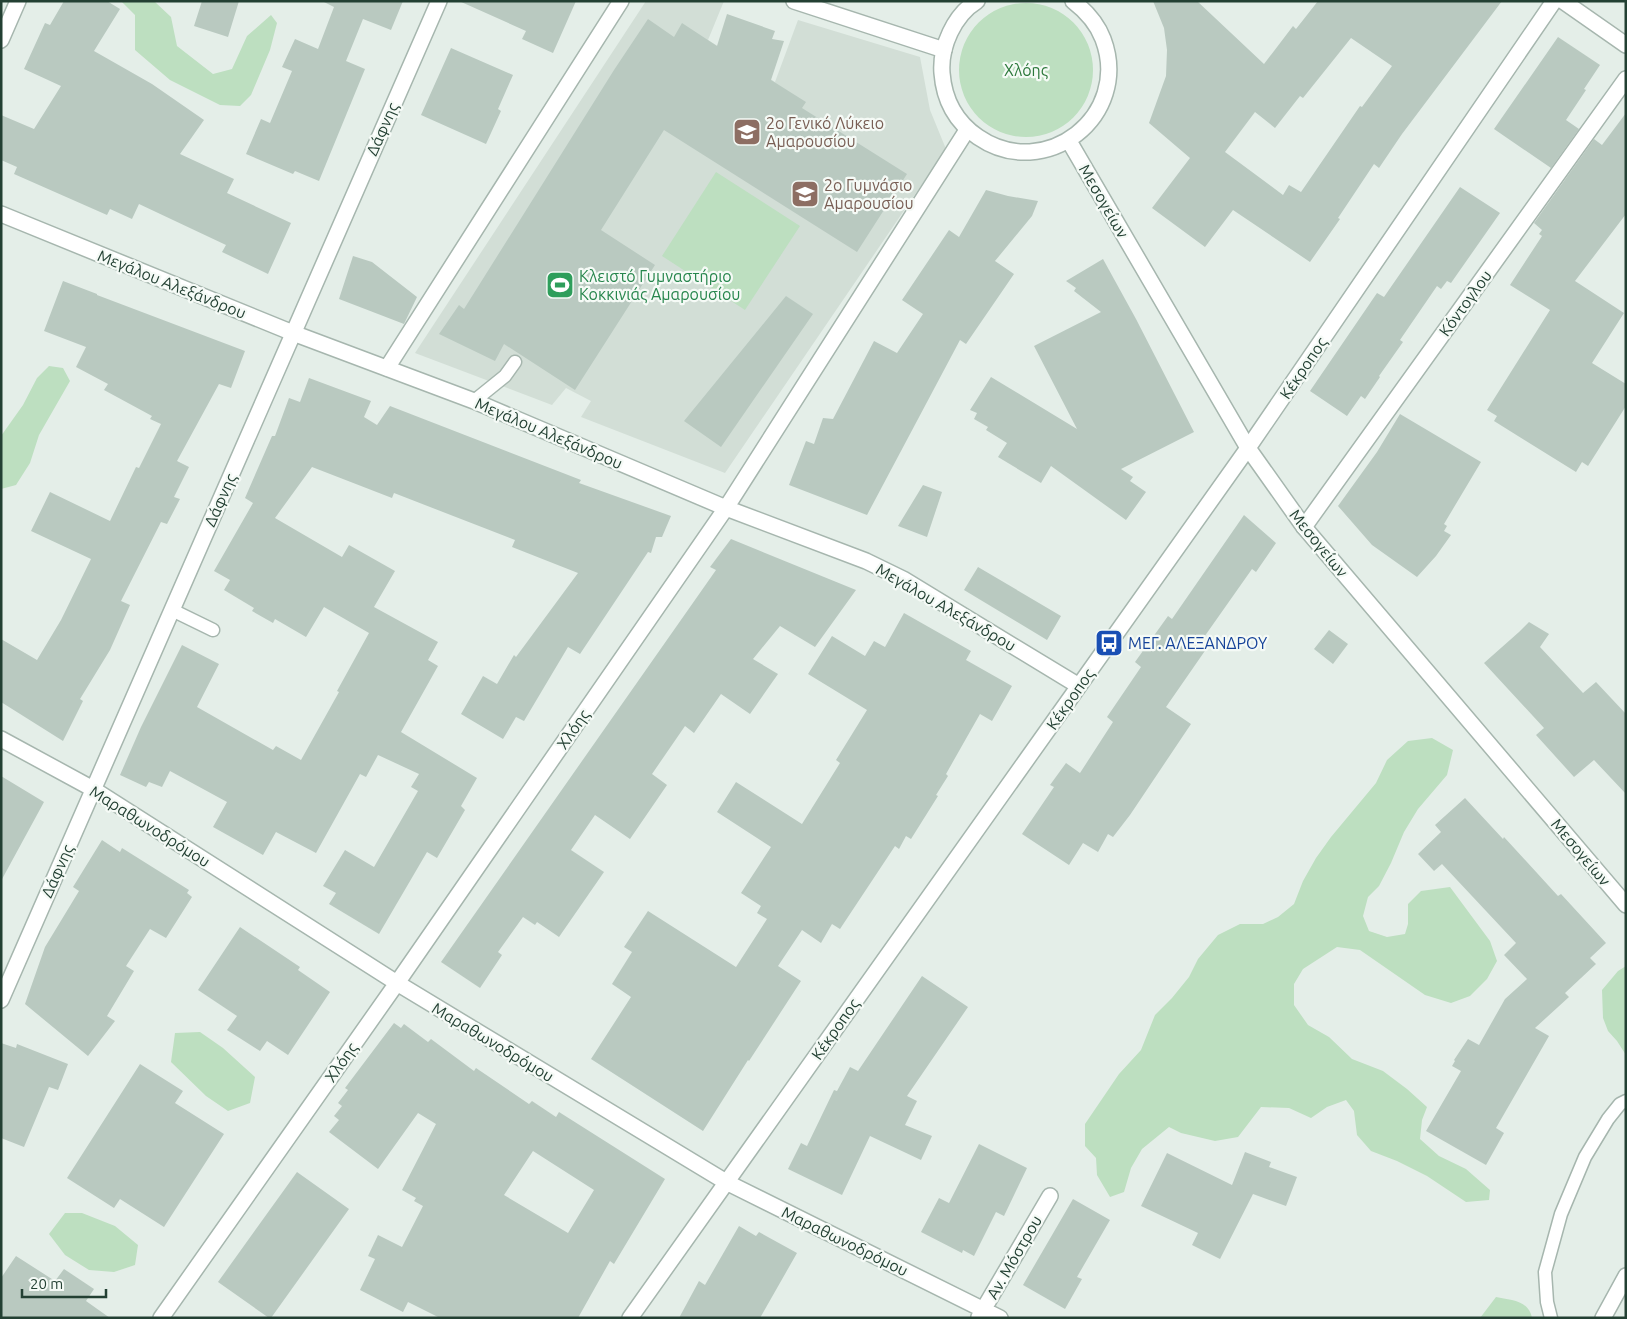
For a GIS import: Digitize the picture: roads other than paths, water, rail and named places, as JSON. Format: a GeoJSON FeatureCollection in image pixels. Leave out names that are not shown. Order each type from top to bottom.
{"type":"FeatureCollection","features":[{"type":"Feature","properties":{"kind":"street"},"geometry":{"type":"LineString","coordinates":[[1,40],[18,1]]}},
{"type":"Feature","properties":{"kind":"street","name":"Δάφνης"},"geometry":{"type":"LineString","coordinates":[[1,1000],[439,1]]}},
{"type":"Feature","properties":{"kind":"street"},"geometry":{"type":"LineString","coordinates":[[388,368],[621,1]]}},
{"type":"Feature","properties":{"kind":"street"},"geometry":{"type":"LineString","coordinates":[[794,1],[944,50]]}},
{"type":"Feature","properties":{"kind":"street"},"geometry":{"type":"LineString","coordinates":[[977,1],[960,17],[950,32],[944,50],[942,72],[945,93],[954,113],[967,130],[990,145],[1016,152],[1044,151],[1069,141],[1089,124],[1102,102],[1109,78],[1108,52],[1098,28],[1081,3]]}},
{"type":"Feature","properties":{"kind":"street","name":"Κέκροπος"},"geometry":{"type":"LineString","coordinates":[[630,1318],[1248,448],[1554,1]]}},
{"type":"Feature","properties":{"kind":"street"},"geometry":{"type":"LineString","coordinates":[[1563,1],[1626,45]]}},
{"type":"Feature","properties":{"kind":"street","name":"Κόντογλου"},"geometry":{"type":"LineString","coordinates":[[1304,527],[1626,79]]}},
{"type":"Feature","properties":{"kind":"street","name":"Χλόης"},"geometry":{"type":"LineString","coordinates":[[161,1318],[397,984],[726,508],[967,130]]}},
{"type":"Feature","properties":{"kind":"street","name":"Μεσογείων"},"geometry":{"type":"LineString","coordinates":[[1069,141],[1248,448],[1304,527],[1626,905]]}},
{"type":"Feature","properties":{"kind":"street","name":"Μεγάλου Αλεξάνδρου"},"geometry":{"type":"LineString","coordinates":[[1,214],[293,333],[474,401],[726,508],[866,561],[903,579],[1079,686]]}},
{"type":"Feature","properties":{"kind":"street","name":"Μαραθωνοδρόμου"},"geometry":{"type":"LineString","coordinates":[[1,739],[93,789],[397,984],[726,1182],[981,1314],[1000,1318]]}},
{"type":"Feature","properties":{"kind":"street","name":"Αν. Μόστρου"},"geometry":{"type":"LineString","coordinates":[[981,1314],[1050,1196]]}},
{"type":"Feature","properties":{"kind":"street"},"geometry":{"type":"LineString","coordinates":[[1603,1318],[1626,1276]]}},
{"type":"Feature","properties":{"kind":"lane"},"geometry":{"type":"LineString","coordinates":[[474,401],[505,376],[515,362]]}},
{"type":"Feature","properties":{"kind":"lane"},"geometry":{"type":"LineString","coordinates":[[172,610],[213,630]]}},
{"type":"Feature","properties":{"kind":"lane"},"geometry":{"type":"LineString","coordinates":[[1551,1318],[1547,1302],[1545,1272],[1561,1214],[1585,1157],[1608,1119],[1620,1104],[1626,1101]]}},
{"type":"Feature","properties":{"kind":"place","name":"2ο Γενικό Λύκειο Αμαρουσίου"},"geometry":{"type":"Point","coordinates":[747,132]}},
{"type":"Feature","properties":{"kind":"place","name":"2ο Γυμνάσιο Αμαρουσίου"},"geometry":{"type":"Point","coordinates":[805,194]}},
{"type":"Feature","properties":{"kind":"place","name":"Κλειστό Γυμναστήριο Κοκκινιάς Αμαρουσίου"},"geometry":{"type":"Point","coordinates":[560,285]}},
{"type":"Feature","properties":{"kind":"place","name":"ΜΕΓ. ΑΛΕΞΑΝΔΡΟΥ"},"geometry":{"type":"Point","coordinates":[1109,643]}}]}
